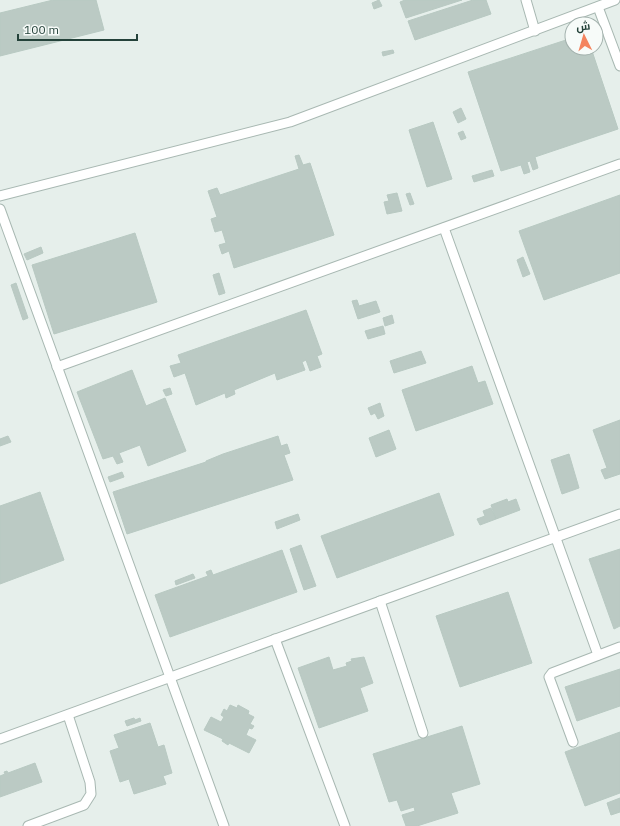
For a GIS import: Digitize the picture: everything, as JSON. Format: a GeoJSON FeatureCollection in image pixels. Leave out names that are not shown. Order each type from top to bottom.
{"type":"FeatureCollection","features":[{"type":"Feature","properties":{"kind":"street"},"geometry":{"type":"LineString","coordinates":[[526,0],[535,30]]}},
{"type":"Feature","properties":{"kind":"street"},"geometry":{"type":"LineString","coordinates":[[0,196],[290,122],[615,0]]}},
{"type":"Feature","properties":{"kind":"street"},"geometry":{"type":"LineString","coordinates":[[598,6],[620,66]]}},
{"type":"Feature","properties":{"kind":"street"},"geometry":{"type":"LineString","coordinates":[[58,368],[620,164]]}},
{"type":"Feature","properties":{"kind":"street"},"geometry":{"type":"LineString","coordinates":[[0,209],[224,826]]}},
{"type":"Feature","properties":{"kind":"street"},"geometry":{"type":"LineString","coordinates":[[444,228],[598,654]]}},
{"type":"Feature","properties":{"kind":"street"},"geometry":{"type":"LineString","coordinates":[[0,739],[620,514]]}},
{"type":"Feature","properties":{"kind":"street"},"geometry":{"type":"LineString","coordinates":[[380,601],[423,733]]}},
{"type":"Feature","properties":{"kind":"street"},"geometry":{"type":"LineString","coordinates":[[275,639],[345,826]]}},
{"type":"Feature","properties":{"kind":"street"},"geometry":{"type":"LineString","coordinates":[[573,742],[548,677],[552,673],[598,654],[620,647]]}},
{"type":"Feature","properties":{"kind":"street"},"geometry":{"type":"LineString","coordinates":[[28,826],[84,805],[91,794],[90,782],[68,715]]}},
{"type":"Feature","properties":{"kind":"building"},"geometry":{"type":"Polygon","coordinates":[[[53,0],[96,0],[104,30],[0,56],[0,13],[53,0]]]}},
{"type":"Feature","properties":{"kind":"building"},"geometry":{"type":"Polygon","coordinates":[[[379,0],[382,6],[374,9],[372,3],[379,0]]]}},
{"type":"Feature","properties":{"kind":"building"},"geometry":{"type":"Polygon","coordinates":[[[405,0],[462,0],[406,18],[400,2],[405,0]]]}},
{"type":"Feature","properties":{"kind":"building"},"geometry":{"type":"Polygon","coordinates":[[[473,0],[486,0],[491,14],[415,40],[408,21],[473,0]]]}},
{"type":"Feature","properties":{"kind":"building"},"geometry":{"type":"Polygon","coordinates":[[[564,41],[564,56],[594,56],[618,129],[535,157],[538,168],[533,170],[530,161],[527,162],[530,172],[524,174],[521,165],[501,171],[468,72],[564,41]]]}},
{"type":"Feature","properties":{"kind":"building"},"geometry":{"type":"Polygon","coordinates":[[[393,50],[394,53],[383,56],[382,52],[393,50]]]}},
{"type":"Feature","properties":{"kind":"building"},"geometry":{"type":"Polygon","coordinates":[[[461,108],[466,119],[458,123],[453,112],[461,108]]]}},
{"type":"Feature","properties":{"kind":"building"},"geometry":{"type":"Polygon","coordinates":[[[433,122],[452,179],[427,187],[409,130],[433,122]]]}},
{"type":"Feature","properties":{"kind":"building"},"geometry":{"type":"Polygon","coordinates":[[[463,131],[466,138],[461,140],[458,133],[463,131]]]}},
{"type":"Feature","properties":{"kind":"building"},"geometry":{"type":"Polygon","coordinates":[[[299,155],[303,165],[310,163],[334,235],[234,268],[229,251],[222,254],[219,245],[226,243],[222,230],[215,232],[211,219],[217,217],[208,191],[217,188],[220,195],[299,169],[295,156],[299,155]]]}},
{"type":"Feature","properties":{"kind":"building"},"geometry":{"type":"Polygon","coordinates":[[[492,170],[494,176],[474,182],[472,176],[492,170]]]}},
{"type":"Feature","properties":{"kind":"building"},"geometry":{"type":"Polygon","coordinates":[[[397,193],[402,211],[387,214],[384,202],[389,201],[387,195],[397,193]]]}},
{"type":"Feature","properties":{"kind":"building"},"geometry":{"type":"Polygon","coordinates":[[[410,193],[414,204],[410,205],[406,194],[410,193]]]}},
{"type":"Feature","properties":{"kind":"building"},"geometry":{"type":"Polygon","coordinates":[[[620,195],[620,273],[544,300],[519,231],[620,195]]]}},
{"type":"Feature","properties":{"kind":"building"},"geometry":{"type":"Polygon","coordinates":[[[135,233],[157,302],[54,334],[32,265],[135,233]]]}},
{"type":"Feature","properties":{"kind":"building"},"geometry":{"type":"Polygon","coordinates":[[[41,247],[43,253],[27,260],[24,254],[41,247]]]}},
{"type":"Feature","properties":{"kind":"building"},"geometry":{"type":"Polygon","coordinates":[[[523,257],[530,274],[523,277],[517,260],[523,257]]]}},
{"type":"Feature","properties":{"kind":"building"},"geometry":{"type":"Polygon","coordinates":[[[219,273],[225,293],[219,295],[213,275],[219,273]]]}},
{"type":"Feature","properties":{"kind":"building"},"geometry":{"type":"Polygon","coordinates":[[[16,283],[28,318],[23,320],[11,285],[16,283]]]}},
{"type":"Feature","properties":{"kind":"building"},"geometry":{"type":"Polygon","coordinates":[[[357,300],[359,306],[376,301],[380,312],[358,319],[352,301],[357,300]]]}},
{"type":"Feature","properties":{"kind":"building"},"geometry":{"type":"Polygon","coordinates":[[[306,310],[322,354],[317,356],[321,367],[310,371],[306,360],[302,362],[305,370],[277,380],[275,373],[234,390],[235,394],[226,398],[225,393],[196,405],[185,373],[174,377],[170,366],[181,363],[178,355],[306,310]]]}},
{"type":"Feature","properties":{"kind":"building"},"geometry":{"type":"Polygon","coordinates":[[[392,315],[394,323],[385,326],[383,318],[392,315]]]}},
{"type":"Feature","properties":{"kind":"building"},"geometry":{"type":"Polygon","coordinates":[[[383,326],[385,334],[368,339],[365,331],[383,326]]]}},
{"type":"Feature","properties":{"kind":"building"},"geometry":{"type":"Polygon","coordinates":[[[421,351],[426,363],[394,373],[390,361],[421,351]]]}},
{"type":"Feature","properties":{"kind":"building"},"geometry":{"type":"Polygon","coordinates":[[[472,366],[478,383],[485,381],[493,404],[416,431],[402,390],[472,366]]]}},
{"type":"Feature","properties":{"kind":"building"},"geometry":{"type":"Polygon","coordinates":[[[132,370],[146,406],[165,398],[186,451],[148,466],[140,445],[119,453],[123,462],[117,464],[113,456],[103,459],[77,392],[132,370]]]}},
{"type":"Feature","properties":{"kind":"building"},"geometry":{"type":"Polygon","coordinates":[[[170,388],[172,394],[166,396],[163,390],[170,388]]]}},
{"type":"Feature","properties":{"kind":"building"},"geometry":{"type":"Polygon","coordinates":[[[380,403],[384,416],[378,419],[375,413],[371,415],[368,408],[380,403]]]}},
{"type":"Feature","properties":{"kind":"building"},"geometry":{"type":"Polygon","coordinates":[[[620,420],[620,474],[605,479],[601,470],[607,468],[593,430],[620,420]]]}},
{"type":"Feature","properties":{"kind":"building"},"geometry":{"type":"Polygon","coordinates":[[[389,430],[396,449],[376,457],[369,438],[389,430]]]}},
{"type":"Feature","properties":{"kind":"building"},"geometry":{"type":"Polygon","coordinates":[[[8,436],[11,442],[0,446],[0,439],[8,436]]]}},
{"type":"Feature","properties":{"kind":"building"},"geometry":{"type":"Polygon","coordinates":[[[278,436],[281,446],[287,444],[290,453],[284,455],[293,480],[127,534],[113,492],[206,462],[223,454],[278,436]]]}},
{"type":"Feature","properties":{"kind":"building"},"geometry":{"type":"Polygon","coordinates":[[[569,454],[579,488],[562,494],[551,460],[569,454]]]}},
{"type":"Feature","properties":{"kind":"building"},"geometry":{"type":"Polygon","coordinates":[[[122,472],[124,477],[110,482],[108,477],[122,472]]]}},
{"type":"Feature","properties":{"kind":"building"},"geometry":{"type":"Polygon","coordinates":[[[40,492],[64,560],[0,584],[0,506],[40,492]]]}},
{"type":"Feature","properties":{"kind":"building"},"geometry":{"type":"Polygon","coordinates":[[[439,493],[454,535],[337,578],[321,536],[439,493]]]}},
{"type":"Feature","properties":{"kind":"building"},"geometry":{"type":"Polygon","coordinates":[[[507,499],[508,502],[516,499],[520,510],[496,519],[491,505],[507,499]]]}},
{"type":"Feature","properties":{"kind":"building"},"geometry":{"type":"Polygon","coordinates":[[[491,508],[496,519],[480,525],[477,519],[485,516],[483,511],[491,508]]]}},
{"type":"Feature","properties":{"kind":"building"},"geometry":{"type":"Polygon","coordinates":[[[298,514],[300,520],[277,529],[275,522],[298,514]]]}},
{"type":"Feature","properties":{"kind":"building"},"geometry":{"type":"Polygon","coordinates":[[[301,545],[316,586],[304,590],[290,549],[301,545]]]}},
{"type":"Feature","properties":{"kind":"building"},"geometry":{"type":"Polygon","coordinates":[[[620,549],[620,626],[614,629],[589,559],[620,549]]]}},
{"type":"Feature","properties":{"kind":"building"},"geometry":{"type":"Polygon","coordinates":[[[282,550],[297,592],[170,637],[155,595],[208,576],[206,572],[211,570],[213,575],[282,550]]]}},
{"type":"Feature","properties":{"kind":"building"},"geometry":{"type":"Polygon","coordinates":[[[193,574],[195,578],[176,585],[175,581],[193,574]]]}},
{"type":"Feature","properties":{"kind":"building"},"geometry":{"type":"Polygon","coordinates":[[[508,592],[532,663],[460,687],[436,616],[508,592]]]}},
{"type":"Feature","properties":{"kind":"building"},"geometry":{"type":"Polygon","coordinates":[[[329,657],[333,670],[347,666],[346,663],[352,661],[351,659],[364,657],[373,683],[360,688],[368,711],[319,728],[298,668],[329,657]]]}},
{"type":"Feature","properties":{"kind":"building"},"geometry":{"type":"Polygon","coordinates":[[[620,669],[620,706],[577,721],[565,687],[620,669]]]}},
{"type":"Feature","properties":{"kind":"building"},"geometry":{"type":"Polygon","coordinates":[[[230,705],[237,708],[238,705],[249,711],[248,714],[254,717],[250,724],[254,726],[252,729],[249,728],[246,735],[256,740],[249,753],[229,743],[228,745],[222,741],[223,739],[204,730],[211,717],[221,722],[224,717],[221,715],[224,709],[227,711],[230,705]]]}},
{"type":"Feature","properties":{"kind":"building"},"geometry":{"type":"Polygon","coordinates":[[[134,718],[135,720],[140,718],[141,721],[127,726],[125,721],[134,718]]]}},
{"type":"Feature","properties":{"kind":"building"},"geometry":{"type":"Polygon","coordinates":[[[150,723],[158,747],[164,745],[172,773],[163,776],[166,784],[134,794],[129,779],[120,782],[110,751],[119,748],[114,735],[150,723]]]}},
{"type":"Feature","properties":{"kind":"building"},"geometry":{"type":"Polygon","coordinates":[[[462,726],[480,784],[451,793],[458,813],[417,826],[406,826],[402,815],[415,811],[414,807],[401,811],[397,800],[389,802],[373,754],[462,726]]]}},
{"type":"Feature","properties":{"kind":"building"},"geometry":{"type":"Polygon","coordinates":[[[620,732],[620,793],[585,806],[565,752],[620,732]]]}},
{"type":"Feature","properties":{"kind":"building"},"geometry":{"type":"Polygon","coordinates":[[[35,763],[42,782],[0,797],[0,776],[5,774],[4,772],[7,771],[8,773],[35,763]]]}},
{"type":"Feature","properties":{"kind":"building"},"geometry":{"type":"Polygon","coordinates":[[[620,798],[620,812],[611,815],[607,803],[620,798]]]}}]}
